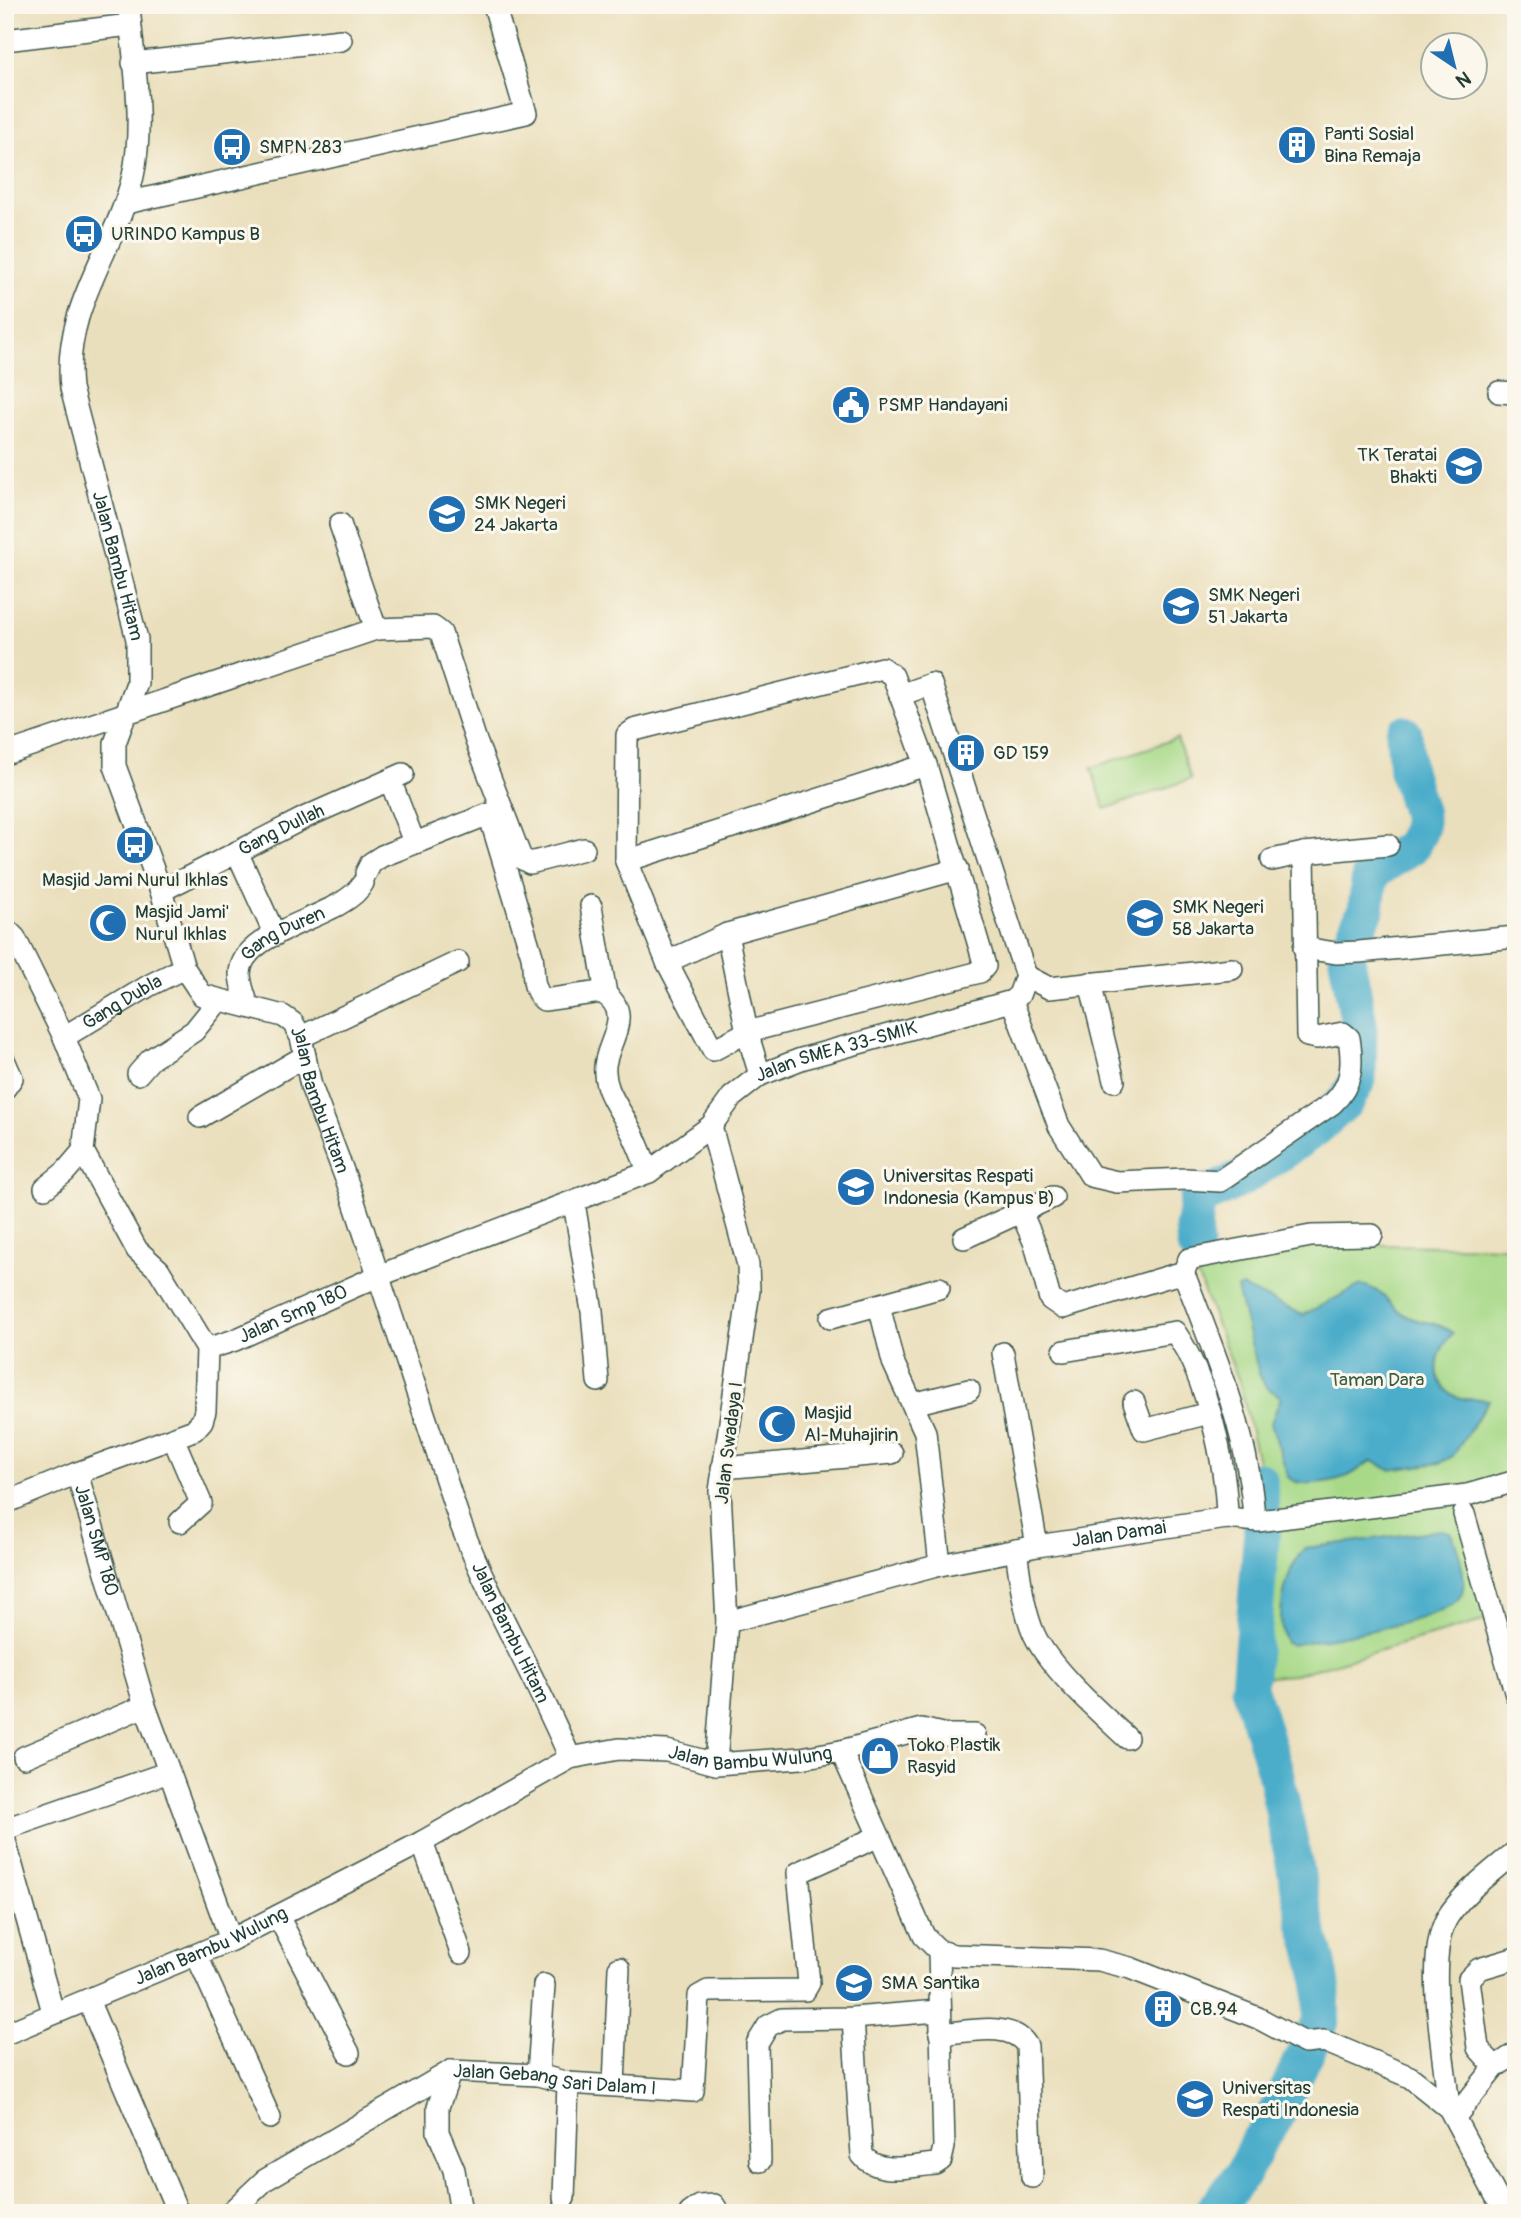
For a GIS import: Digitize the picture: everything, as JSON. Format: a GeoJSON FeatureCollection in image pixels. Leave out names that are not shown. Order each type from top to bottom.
{"type":"FeatureCollection","features":[{"type":"Feature","properties":{"kind":"street"},"geometry":{"type":"LineString","coordinates":[[126,203],[526,113],[494,5]]}},
{"type":"Feature","properties":{"kind":"street"},"geometry":{"type":"LineString","coordinates":[[5,40],[130,15]]}},
{"type":"Feature","properties":{"kind":"street","name":"Jalan Bambu Hitam"},"geometry":{"type":"LineString","coordinates":[[130,15],[138,135],[126,203],[79,310],[68,361],[71,388],[137,639],[137,683],[115,743],[115,766],[161,891],[184,968],[202,995],[283,1016],[293,1023],[303,1047],[312,1086],[481,1578],[542,1693],[570,1758]]}},
{"type":"Feature","properties":{"kind":"street"},"geometry":{"type":"LineString","coordinates":[[133,63],[341,40]]}},
{"type":"Feature","properties":{"kind":"street"},"geometry":{"type":"LineString","coordinates":[[340,524],[376,629]]}},
{"type":"Feature","properties":{"kind":"street"},"geometry":{"type":"LineString","coordinates":[[5,754],[376,629],[427,627],[441,633],[516,865],[532,956],[532,977],[540,997],[552,999],[595,991],[606,994]]}},
{"type":"Feature","properties":{"kind":"street"},"geometry":{"type":"LineString","coordinates":[[882,668],[893,676],[900,695],[926,765],[958,869],[985,963],[983,970],[747,1032],[717,1050],[709,1048],[667,962],[626,861],[626,739],[629,732],[882,668]]}},
{"type":"Feature","properties":{"kind":"street"},"geometry":{"type":"LineString","coordinates":[[900,695],[931,684],[1026,976],[1019,995],[1012,1001],[1059,1126],[1091,1176],[1117,1182],[1186,1179],[1220,1181],[1334,1103],[1345,1092],[1350,1080],[1352,1058],[1349,1038],[1343,1033],[1317,1038],[1307,1036],[1304,853]]}},
{"type":"Feature","properties":{"kind":"street"},"geometry":{"type":"LineString","coordinates":[[626,861],[926,765]]}},
{"type":"Feature","properties":{"kind":"street","name":"Gang Dullah"},"geometry":{"type":"LineString","coordinates":[[161,891],[306,817],[397,777],[414,842]]}},
{"type":"Feature","properties":{"kind":"street","name":"Gang Duren"},"geometry":{"type":"LineString","coordinates":[[248,1006],[240,980],[241,966],[250,953],[275,934],[340,903],[360,890],[375,859],[485,813],[492,818],[516,865]]}},
{"type":"Feature","properties":{"kind":"street"},"geometry":{"type":"LineString","coordinates":[[1272,860],[1304,853],[1388,845]]}},
{"type":"Feature","properties":{"kind":"street"},"geometry":{"type":"LineString","coordinates":[[516,865],[584,849]]}},
{"type":"Feature","properties":{"kind":"street"},"geometry":{"type":"LineString","coordinates":[[237,852],[275,934]]}},
{"type":"Feature","properties":{"kind":"street"},"geometry":{"type":"LineString","coordinates":[[667,962],[727,934],[958,869]]}},
{"type":"Feature","properties":{"kind":"street"},"geometry":{"type":"LineString","coordinates":[[591,906],[606,994],[617,1014],[619,1025],[605,1066],[608,1091],[630,1128],[649,1172]]}},
{"type":"Feature","properties":{"kind":"street"},"geometry":{"type":"LineString","coordinates":[[5,928],[15,938],[64,1037],[89,1099],[83,1151],[65,1172],[45,1188]]}},
{"type":"Feature","properties":{"kind":"street"},"geometry":{"type":"LineString","coordinates":[[727,934],[747,1032],[760,1075]]}},
{"type":"Feature","properties":{"kind":"street"},"geometry":{"type":"LineString","coordinates":[[1304,948],[1336,953],[1359,952],[1516,937]]}},
{"type":"Feature","properties":{"kind":"street"},"geometry":{"type":"LineString","coordinates":[[200,1117],[303,1047],[458,961]]}},
{"type":"Feature","properties":{"kind":"street","name":"Gang Dubla"},"geometry":{"type":"LineString","coordinates":[[64,1037],[150,985],[184,968]]}},
{"type":"Feature","properties":{"kind":"street"},"geometry":{"type":"LineString","coordinates":[[1026,976],[1049,988],[1233,969]]}},
{"type":"Feature","properties":{"kind":"street"},"geometry":{"type":"LineString","coordinates":[[1090,983],[1114,1081]]}},
{"type":"Feature","properties":{"kind":"street"},"geometry":{"type":"LineString","coordinates":[[138,1074],[151,1059],[194,1031],[219,1000]]}},
{"type":"Feature","properties":{"kind":"street","name":"Jalan SMEA 33-SMIK"},"geometry":{"type":"LineString","coordinates":[[378,1276],[649,1172],[711,1126],[732,1097],[760,1075],[801,1059],[1012,1001]]}},
{"type":"Feature","properties":{"kind":"street"},"geometry":{"type":"LineString","coordinates":[[5,1062],[12,1081],[5,1088]]}},
{"type":"Feature","properties":{"kind":"street","name":"Jalan Swadaya I"},"geometry":{"type":"LineString","coordinates":[[711,1126],[748,1265],[747,1315],[722,1468],[720,1511],[727,1622],[716,1764]]}},
{"type":"Feature","properties":{"kind":"street"},"geometry":{"type":"LineString","coordinates":[[83,1151],[137,1250],[159,1270],[207,1349]]}},
{"type":"Feature","properties":{"kind":"street"},"geometry":{"type":"LineString","coordinates":[[964,1238],[1053,1197]]}},
{"type":"Feature","properties":{"kind":"street"},"geometry":{"type":"LineString","coordinates":[[574,1203],[592,1311],[598,1381]]}},
{"type":"Feature","properties":{"kind":"street"},"geometry":{"type":"LineString","coordinates":[[1021,1212],[1035,1244],[1050,1299],[1058,1307],[1063,1308],[1177,1274],[1182,1276]]}},
{"type":"Feature","properties":{"kind":"street"},"geometry":{"type":"LineString","coordinates":[[1260,1520],[1228,1391],[1182,1276],[1189,1259],[1311,1236],[1372,1235]]}},
{"type":"Feature","properties":{"kind":"street","name":"Jalan Smp 180"},"geometry":{"type":"LineString","coordinates":[[207,1349],[235,1340],[378,1276]]}},
{"type":"Feature","properties":{"kind":"street"},"geometry":{"type":"LineString","coordinates":[[831,1318],[939,1288]]}},
{"type":"Feature","properties":{"kind":"street"},"geometry":{"type":"LineString","coordinates":[[879,1305],[893,1362],[925,1432],[940,1565]]}},
{"type":"Feature","properties":{"kind":"street"},"geometry":{"type":"LineString","coordinates":[[1064,1351],[1175,1332],[1184,1345],[1209,1413],[1226,1490],[1227,1518]]}},
{"type":"Feature","properties":{"kind":"street","name":"Jalan SMP 180"},"geometry":{"type":"LineString","coordinates":[[207,1349],[202,1422],[194,1430],[174,1440],[77,1473],[145,1706],[231,1940]]}},
{"type":"Feature","properties":{"kind":"street"},"geometry":{"type":"LineString","coordinates":[[1003,1353],[1037,1546]]}},
{"type":"Feature","properties":{"kind":"street"},"geometry":{"type":"LineString","coordinates":[[914,1404],[969,1390]]}},
{"type":"Feature","properties":{"kind":"street"},"geometry":{"type":"LineString","coordinates":[[1134,1402],[1144,1430],[1209,1413]]}},
{"type":"Feature","properties":{"kind":"street"},"geometry":{"type":"LineString","coordinates":[[174,1440],[201,1503],[180,1522]]}},
{"type":"Feature","properties":{"kind":"street"},"geometry":{"type":"LineString","coordinates":[[722,1468],[892,1453]]}},
{"type":"Feature","properties":{"kind":"street"},"geometry":{"type":"LineString","coordinates":[[5,1503],[77,1473]]}},
{"type":"Feature","properties":{"kind":"street","name":"Jalan Damai"},"geometry":{"type":"LineString","coordinates":[[727,1622],[940,1565],[1037,1546],[1227,1518],[1260,1520],[1466,1495],[1516,1481]]}},
{"type":"Feature","properties":{"kind":"street"},"geometry":{"type":"LineString","coordinates":[[1464,1514],[1516,1695]]}},
{"type":"Feature","properties":{"kind":"street"},"geometry":{"type":"LineString","coordinates":[[1016,1550],[1031,1625],[1039,1642],[1083,1697],[1127,1738]]}},
{"type":"Feature","properties":{"kind":"street"},"geometry":{"type":"LineString","coordinates":[[24,1757],[145,1706]]}},
{"type":"Feature","properties":{"kind":"street"},"geometry":{"type":"LineString","coordinates":[[841,1751],[921,1729],[946,1735],[975,1735]]}},
{"type":"Feature","properties":{"kind":"street","name":"Jalan Bambu Wulung"},"geometry":{"type":"LineString","coordinates":[[5,2034],[52,2012],[197,1956],[422,1842],[570,1758],[610,1750],[655,1751],[716,1764],[801,1758],[841,1751],[925,1936],[939,1951]]}},
{"type":"Feature","properties":{"kind":"street"},"geometry":{"type":"LineString","coordinates":[[5,1829],[169,1772]]}},
{"type":"Feature","properties":{"kind":"street","name":"Jalan Gebang Sari Dalam I"},"geometry":{"type":"LineString","coordinates":[[230,2213],[265,2180],[451,2071],[538,2075],[568,2083],[693,2091],[697,2003],[704,1992],[805,1990],[809,1983],[798,1873],[879,1836]]}},
{"type":"Feature","properties":{"kind":"street"},"geometry":{"type":"LineString","coordinates":[[5,1841],[52,2012]]}},
{"type":"Feature","properties":{"kind":"street"},"geometry":{"type":"LineString","coordinates":[[422,1842],[461,1953]]}},
{"type":"Feature","properties":{"kind":"street"},"geometry":{"type":"LineString","coordinates":[[1505,2213],[1452,2112],[1436,1970],[1440,1934],[1458,1904],[1516,1851]]}},
{"type":"Feature","properties":{"kind":"street"},"geometry":{"type":"LineString","coordinates":[[278,1916],[349,2053]]}},
{"type":"Feature","properties":{"kind":"street"},"geometry":{"type":"LineString","coordinates":[[853,2018],[862,2155],[873,2166],[882,2168],[934,2164],[941,2161],[944,2147],[938,2011],[939,1951],[954,1955],[1099,1960],[1129,1968],[1410,2077],[1452,2112]]}},
{"type":"Feature","properties":{"kind":"street"},"geometry":{"type":"LineString","coordinates":[[197,1956],[270,2118]]}},
{"type":"Feature","properties":{"kind":"street"},"geometry":{"type":"LineString","coordinates":[[1495,2067],[1478,2048],[1469,1979],[1479,1969],[1516,1958]]}},
{"type":"Feature","properties":{"kind":"street"},"geometry":{"type":"LineString","coordinates":[[614,2085],[619,1968]]}},
{"type":"Feature","properties":{"kind":"street"},"geometry":{"type":"LineString","coordinates":[[538,2075],[544,1985]]}},
{"type":"Feature","properties":{"kind":"street"},"geometry":{"type":"LineString","coordinates":[[88,2000],[178,2213]]}},
{"type":"Feature","properties":{"kind":"street"},"geometry":{"type":"LineString","coordinates":[[760,2161],[757,2044],[760,2034],[768,2026],[782,2019],[853,2018],[938,2011]]}},
{"type":"Feature","properties":{"kind":"street"},"geometry":{"type":"LineString","coordinates":[[940,2034],[1010,2030],[1023,2039],[1027,2046],[1032,2177]]}},
{"type":"Feature","properties":{"kind":"street"},"geometry":{"type":"LineString","coordinates":[[1452,2112],[1495,2067],[1516,2053]]}},
{"type":"Feature","properties":{"kind":"street"},"geometry":{"type":"LineString","coordinates":[[451,2071],[438,2108],[438,2132],[454,2170],[461,2213]]}},
{"type":"Feature","properties":{"kind":"street"},"geometry":{"type":"LineString","coordinates":[[564,2198],[568,2083]]}},
{"type":"Feature","properties":{"kind":"street"},"geometry":{"type":"LineString","coordinates":[[690,2213],[708,2204],[714,2205],[719,2213]]}},
{"type":"Feature","properties":{"kind":"green space"},"geometry":{"type":"Polygon","coordinates":[[[1177,738],[1191,779],[1105,809],[1091,768],[1177,738]]]}},
{"type":"Feature","properties":{"kind":"green space","name":"Taman Dara"},"geometry":{"type":"Polygon","coordinates":[[[1312,1244],[1516,1247],[1516,1452],[1505,1455],[1507,1480],[1457,1490],[1493,1618],[1294,1675],[1255,1678],[1267,1500],[1240,1384],[1196,1272],[1202,1263],[1312,1244]]]}},
{"type":"Feature","properties":{"kind":"water"},"geometry":{"type":"Polygon","coordinates":[[[1361,1285],[1377,1291],[1407,1316],[1453,1333],[1442,1349],[1437,1367],[1442,1384],[1457,1397],[1489,1400],[1453,1456],[1440,1463],[1390,1470],[1373,1461],[1352,1474],[1334,1480],[1317,1483],[1293,1481],[1288,1477],[1271,1423],[1281,1397],[1266,1387],[1259,1374],[1237,1289],[1242,1287],[1303,1315],[1361,1285]]]}},
{"type":"Feature","properties":{"kind":"water"},"geometry":{"type":"Polygon","coordinates":[[[1441,1530],[1450,1532],[1459,1556],[1463,1585],[1458,1599],[1427,1616],[1404,1623],[1291,1645],[1286,1643],[1281,1620],[1284,1593],[1292,1568],[1305,1548],[1441,1530]]]}},
{"type":"Feature","properties":{"kind":"waterway"},"geometry":{"type":"LineString","coordinates":[[1195,1245],[1193,1228],[1198,1199],[1243,1178],[1315,1129],[1347,1100],[1358,1079],[1359,1024],[1347,959],[1350,944],[1366,910],[1370,874],[1411,847],[1420,830],[1420,814],[1407,771],[1404,734]]}},
{"type":"Feature","properties":{"kind":"waterway"},"geometry":{"type":"LineString","coordinates":[[1211,2213],[1243,2174],[1257,2143],[1272,2123],[1321,2021],[1322,1986],[1318,1963],[1306,1922],[1275,1771],[1249,1687],[1262,1530],[1259,1480]]}},
{"type":"Feature","properties":{"kind":"place","name":"Panti Sosial Bina Remaja"},"geometry":{"type":"Point","coordinates":[1297,145]}},
{"type":"Feature","properties":{"kind":"place","name":"SMPN 283"},"geometry":{"type":"Point","coordinates":[232,147]}},
{"type":"Feature","properties":{"kind":"place","name":"URINDO Kampus B"},"geometry":{"type":"Point","coordinates":[84,234]}},
{"type":"Feature","properties":{"kind":"place","name":"PSMP Handayani"},"geometry":{"type":"Point","coordinates":[851,405]}},
{"type":"Feature","properties":{"kind":"place","name":"TK Teratai Bhakti"},"geometry":{"type":"Point","coordinates":[1464,466]}},
{"type":"Feature","properties":{"kind":"place","name":"SMK Negeri 24 Jakarta"},"geometry":{"type":"Point","coordinates":[447,514]}},
{"type":"Feature","properties":{"kind":"place","name":"SMK Negeri 51 Jakarta"},"geometry":{"type":"Point","coordinates":[1181,606]}},
{"type":"Feature","properties":{"kind":"place","name":"GD 159"},"geometry":{"type":"Point","coordinates":[966,753]}},
{"type":"Feature","properties":{"kind":"place","name":"Masjid Jami Nurul Ikhlas"},"geometry":{"type":"Point","coordinates":[135,845]}},
{"type":"Feature","properties":{"kind":"place","name":"SMK Negeri 58 Jakarta"},"geometry":{"type":"Point","coordinates":[1145,918]}},
{"type":"Feature","properties":{"kind":"place","name":"Masjid Jami' Nurul Ikhlas"},"geometry":{"type":"Point","coordinates":[108,923]}},
{"type":"Feature","properties":{"kind":"place","name":"Universitas Respati Indonesia (Kampus B)"},"geometry":{"type":"Point","coordinates":[856,1187]}},
{"type":"Feature","properties":{"kind":"place","name":"Masjid Al-Muhajirin"},"geometry":{"type":"Point","coordinates":[777,1424]}},
{"type":"Feature","properties":{"kind":"place","name":"Toko Plastik Rasyid"},"geometry":{"type":"Point","coordinates":[880,1756]}},
{"type":"Feature","properties":{"kind":"place","name":"SMA Santika"},"geometry":{"type":"Point","coordinates":[854,1983]}},
{"type":"Feature","properties":{"kind":"place","name":"CB.94"},"geometry":{"type":"Point","coordinates":[1163,2009]}},
{"type":"Feature","properties":{"kind":"place","name":"Universitas Respati Indonesia"},"geometry":{"type":"Point","coordinates":[1195,2099]}}]}
